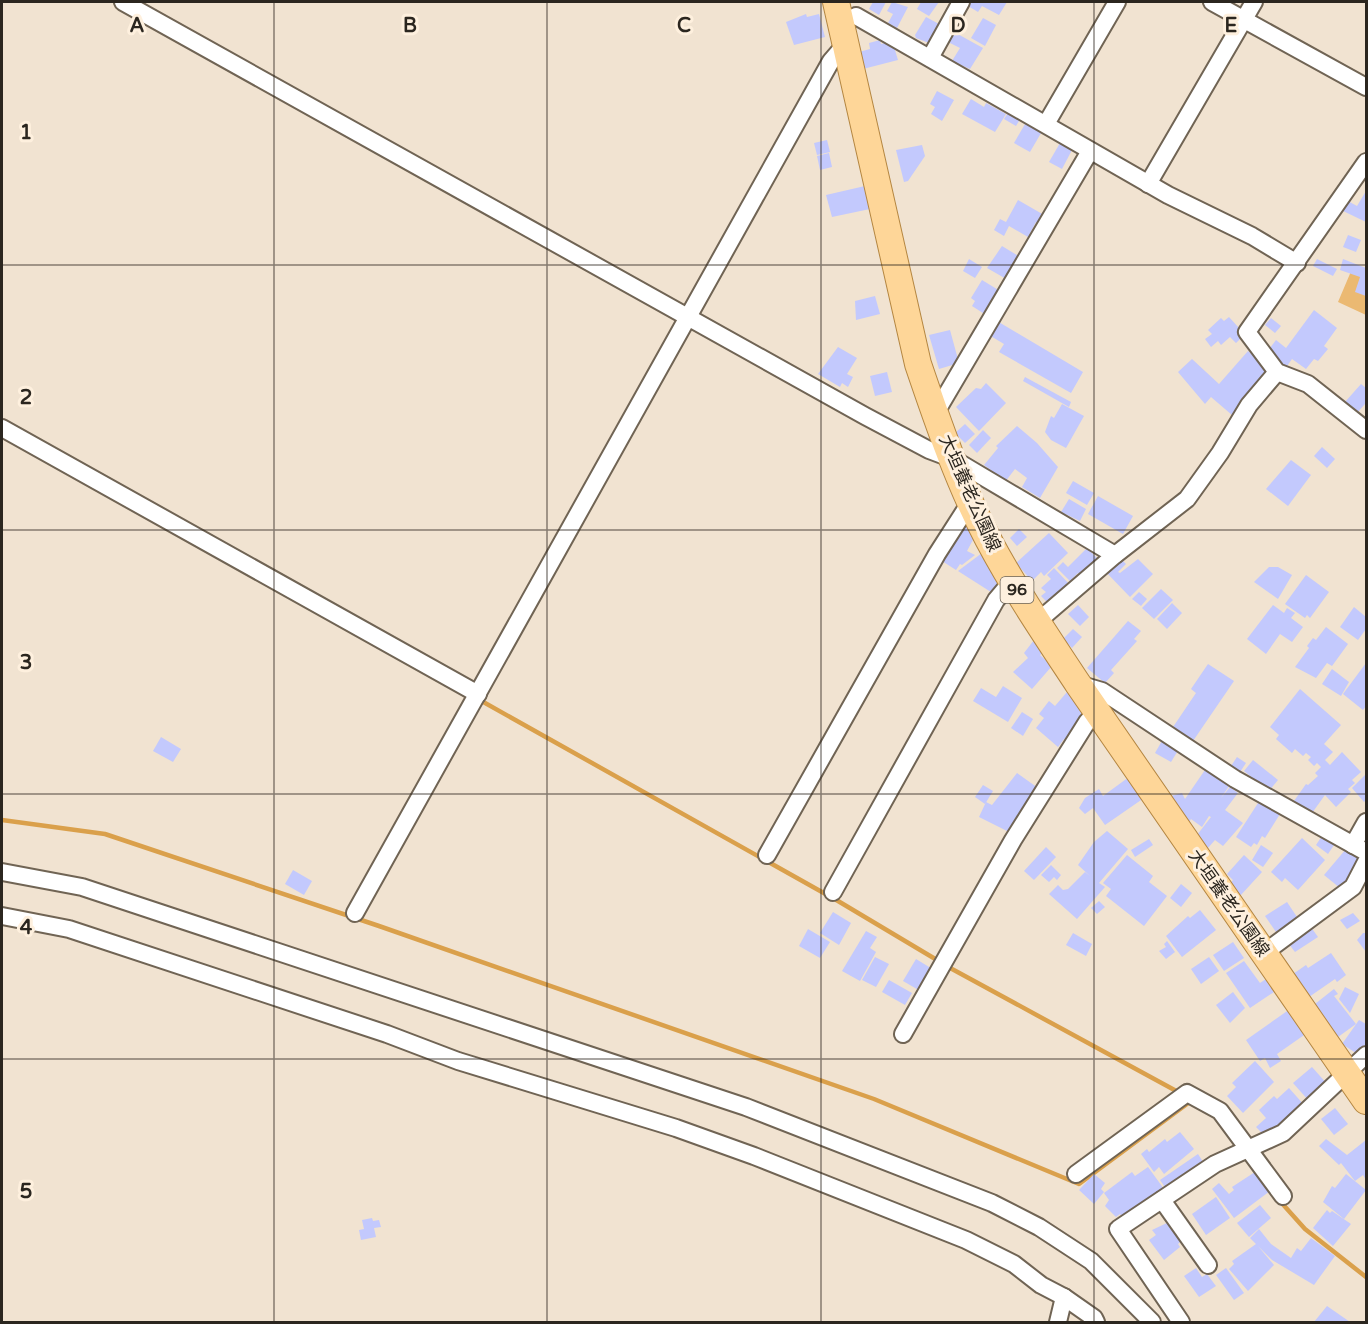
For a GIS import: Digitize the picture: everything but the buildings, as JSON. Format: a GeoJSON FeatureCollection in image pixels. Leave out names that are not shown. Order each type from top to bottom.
{"type":"FeatureCollection","features":[{"type":"Feature","properties":{"kind":"main road","name":"大垣養老公園線"},"geometry":{"type":"LineString","coordinates":[[849,10],[844,46],[918,364],[953,459],[988,538],[1037,622],[1078,684],[1366,1101]]}},
{"type":"Feature","properties":{"kind":"street"},"geometry":{"type":"LineString","coordinates":[[123,2],[874,421],[929,450],[953,459],[1115,555]]}},
{"type":"Feature","properties":{"kind":"street"},"geometry":{"type":"LineString","coordinates":[[930,58],[961,2]]}},
{"type":"Feature","properties":{"kind":"street"},"geometry":{"type":"LineString","coordinates":[[1046,124],[1117,2]]}},
{"type":"Feature","properties":{"kind":"street"},"geometry":{"type":"LineString","coordinates":[[1212,2],[1366,87]]}},
{"type":"Feature","properties":{"kind":"street"},"geometry":{"type":"LineString","coordinates":[[1148,184],[1254,2]]}},
{"type":"Feature","properties":{"kind":"street"},"geometry":{"type":"LineString","coordinates":[[849,10],[1148,184],[1252,236],[1297,263]]}},
{"type":"Feature","properties":{"kind":"street"},"geometry":{"type":"LineString","coordinates":[[355,913],[831,61],[844,46]]}},
{"type":"Feature","properties":{"kind":"street"},"geometry":{"type":"LineString","coordinates":[[935,414],[1090,151]]}},
{"type":"Feature","properties":{"kind":"street"},"geometry":{"type":"LineString","coordinates":[[1366,162],[1247,332],[1277,372],[1308,384],[1366,430]]}},
{"type":"Feature","properties":{"kind":"street"},"geometry":{"type":"LineString","coordinates":[[1037,622],[1115,555],[1187,499],[1220,453],[1249,405],[1277,372]]}},
{"type":"Feature","properties":{"kind":"street"},"geometry":{"type":"LineString","coordinates":[[2,428],[478,694]]}},
{"type":"Feature","properties":{"kind":"street"},"geometry":{"type":"LineString","coordinates":[[767,855],[937,554],[971,501]]}},
{"type":"Feature","properties":{"kind":"street"},"geometry":{"type":"LineString","coordinates":[[833,892],[996,600],[1012,581]]}},
{"type":"Feature","properties":{"kind":"street"},"geometry":{"type":"LineString","coordinates":[[1078,684],[1102,691],[1235,779],[1360,849],[1366,822]]}},
{"type":"Feature","properties":{"kind":"street"},"geometry":{"type":"LineString","coordinates":[[903,1034],[1013,840],[1088,722],[1097,712]]}},
{"type":"Feature","properties":{"kind":"street"},"geometry":{"type":"LineString","coordinates":[[1264,953],[1353,887],[1366,862]]}},
{"type":"Feature","properties":{"kind":"street"},"geometry":{"type":"LineString","coordinates":[[2,872],[82,887],[746,1107],[1017,1215],[1091,1261],[1152,1323]]}},
{"type":"Feature","properties":{"kind":"street"},"geometry":{"type":"LineString","coordinates":[[2,916],[69,929],[387,1034],[458,1061],[676,1128],[966,1240],[1014,1264],[1041,1285],[1064,1297],[1097,1321]]}},
{"type":"Feature","properties":{"kind":"street"},"geometry":{"type":"LineString","coordinates":[[1181,1323],[1118,1229],[1215,1164],[1282,1133],[1366,1055]]}},
{"type":"Feature","properties":{"kind":"street"},"geometry":{"type":"LineString","coordinates":[[1076,1174],[1187,1093],[1220,1111],[1283,1196]]}},
{"type":"Feature","properties":{"kind":"street"},"geometry":{"type":"LineString","coordinates":[[1162,1200],[1209,1265]]}},
{"type":"Feature","properties":{"kind":"street"},"geometry":{"type":"LineString","coordinates":[[1058,1323],[1064,1297]]}},
{"type":"Feature","properties":{"kind":"shaded area"},"geometry":{"type":"Polygon","coordinates":[[[1352,269],[1366,275],[1362,288],[1366,290],[1366,315],[1338,302],[1352,269]]]}},
{"type":"Feature","properties":{"kind":"waterway"},"geometry":{"type":"LineString","coordinates":[[478,699],[838,901],[952,969],[1180,1093]]}},
{"type":"Feature","properties":{"kind":"waterway"},"geometry":{"type":"LineString","coordinates":[[2,820],[105,834],[379,926],[874,1099],[1079,1184],[1191,1101]]}},
{"type":"Feature","properties":{"kind":"waterway"},"geometry":{"type":"LineString","coordinates":[[1279,1200],[1305,1229],[1366,1277]]}}]}
